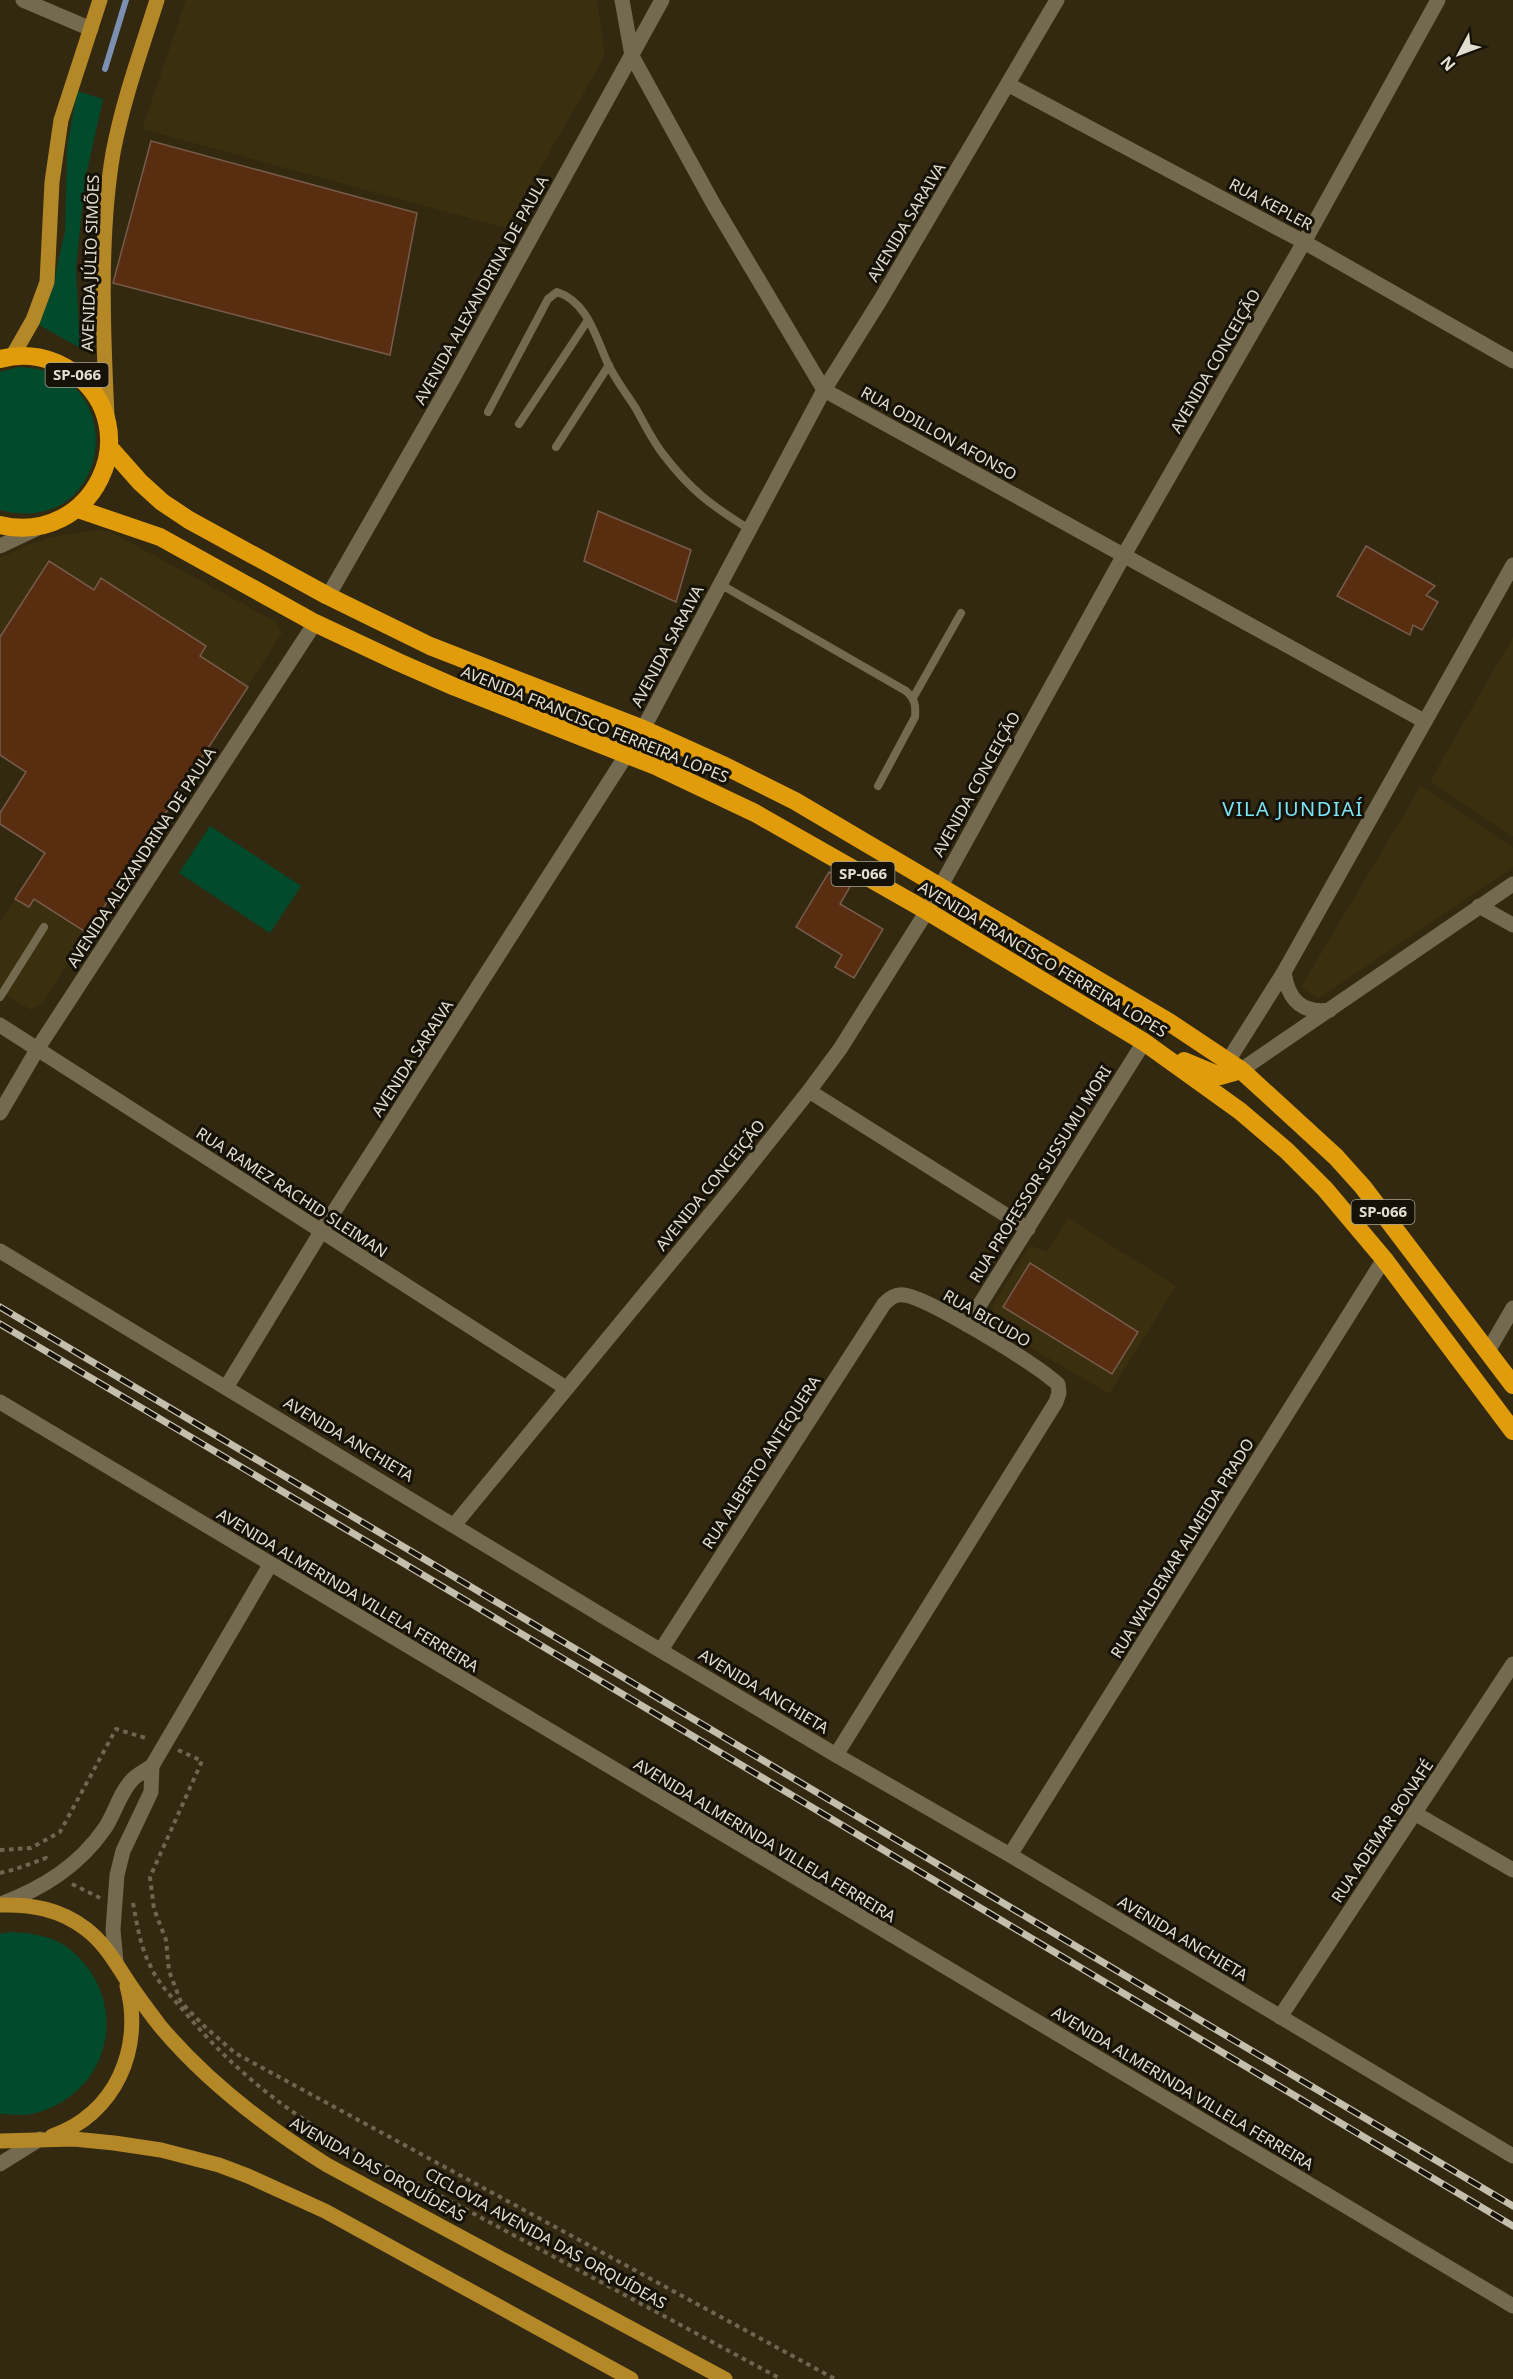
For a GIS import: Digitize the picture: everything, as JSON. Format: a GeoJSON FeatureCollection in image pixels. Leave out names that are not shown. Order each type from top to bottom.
{"type":"FeatureCollection","features":[{"type":"Feature","properties":{"kind":"highway","name":"SP-066"},"geometry":{"type":"LineString","coordinates":[[0,525],[15,528],[39,527],[60,520],[78,509],[94,491],[105,470],[109,447],[108,425],[99,401],[84,381],[63,365],[39,356],[7,357]]}},
{"type":"Feature","properties":{"kind":"highway","name":"AVENIDA FRANCISCO FERREIRA LOPES"},"geometry":{"type":"LineString","coordinates":[[109,447],[140,482],[162,502],[189,520],[328,596],[430,646],[643,729],[795,801],[1169,1022],[1235,1066],[1336,1157],[1363,1187],[1513,1384]]}},
{"type":"Feature","properties":{"kind":"highway","name":"AVENIDA FRANCISCO FERREIRA LOPES"},"geometry":{"type":"LineString","coordinates":[[78,509],[160,537],[315,623],[455,687],[658,767],[755,813],[927,911],[1144,1042],[1240,1111],[1287,1151],[1325,1189],[1384,1259],[1513,1431]]}},
{"type":"Feature","properties":{"kind":"highway"},"geometry":{"type":"LineString","coordinates":[[1144,1042],[1213,1074],[1231,1075],[1235,1066]]}},
{"type":"Feature","properties":{"kind":"main road"},"geometry":{"type":"LineString","coordinates":[[7,357],[33,320],[48,282],[52,182],[61,120],[100,0]]}},
{"type":"Feature","properties":{"kind":"main road","name":"AVENIDA JÚLIO SIMÕES"},"geometry":{"type":"LineString","coordinates":[[108,425],[104,351],[104,280],[106,224],[113,156],[123,105],[157,0]]}},
{"type":"Feature","properties":{"kind":"main road","name":"AVENIDA DAS ORQUÍDEAS"},"geometry":{"type":"LineString","coordinates":[[0,1905],[45,1908],[86,1929],[102,1944],[161,2027],[184,2052],[244,2107],[282,2137],[327,2165],[725,2379]]}},
{"type":"Feature","properties":{"kind":"main road"},"geometry":{"type":"LineString","coordinates":[[40,2139],[69,2129],[83,2121],[105,2100],[122,2074],[131,2044],[133,2021],[130,1998],[119,1968]]}},
{"type":"Feature","properties":{"kind":"main road"},"geometry":{"type":"LineString","coordinates":[[0,2141],[84,2140],[160,2150],[219,2165],[325,2211],[631,2379]]}},
{"type":"Feature","properties":{"kind":"street"},"geometry":{"type":"LineString","coordinates":[[23,0],[91,29]]}},
{"type":"Feature","properties":{"kind":"street"},"geometry":{"type":"LineString","coordinates":[[622,0],[632,56],[714,205],[824,390]]}},
{"type":"Feature","properties":{"kind":"street","name":"AVENIDA ALEXANDRINA DE PAULA"},"geometry":{"type":"LineString","coordinates":[[328,596],[452,380],[662,0]]}},
{"type":"Feature","properties":{"kind":"street","name":"AVENIDA SARAIVA"},"geometry":{"type":"LineString","coordinates":[[227,1386],[321,1232],[643,729],[824,390],[881,300],[1058,0]]}},
{"type":"Feature","properties":{"kind":"street","name":"AVENIDA CONCEIÇÃO"},"geometry":{"type":"LineString","coordinates":[[455,1524],[736,1183],[840,1049],[927,911],[1124,555],[1304,242],[1438,0]]}},
{"type":"Feature","properties":{"kind":"street","name":"RUA KEPLER"},"geometry":{"type":"LineString","coordinates":[[1009,85],[1304,242],[1513,361]]}},
{"type":"Feature","properties":{"kind":"street","name":"RUA ODILLON AFONSO"},"geometry":{"type":"LineString","coordinates":[[824,390],[1424,722]]}},
{"type":"Feature","properties":{"kind":"street"},"geometry":{"type":"LineString","coordinates":[[0,546],[39,527]]}},
{"type":"Feature","properties":{"kind":"street"},"geometry":{"type":"LineString","coordinates":[[1235,1066],[1284,972],[1513,566]]}},
{"type":"Feature","properties":{"kind":"street","name":"AVENIDA ALEXANDRINA DE PAULA"},"geometry":{"type":"LineString","coordinates":[[0,1113],[38,1048],[315,623]]}},
{"type":"Feature","properties":{"kind":"street"},"geometry":{"type":"LineString","coordinates":[[1235,1066],[1332,1010],[1513,884]]}},
{"type":"Feature","properties":{"kind":"street"},"geometry":{"type":"LineString","coordinates":[[1479,906],[1513,925]]}},
{"type":"Feature","properties":{"kind":"street"},"geometry":{"type":"LineString","coordinates":[[1284,972],[1288,989],[1301,1006],[1310,1010],[1332,1010]]}},
{"type":"Feature","properties":{"kind":"street","name":"RUA RAMEZ RACHID SLEIMAN"},"geometry":{"type":"LineString","coordinates":[[0,1025],[566,1388]]}},
{"type":"Feature","properties":{"kind":"street","name":"RUA PROFESSOR SUSSUMU MORI"},"geometry":{"type":"LineString","coordinates":[[967,1325],[1144,1042]]}},
{"type":"Feature","properties":{"kind":"street"},"geometry":{"type":"LineString","coordinates":[[809,1091],[1028,1229]]}},
{"type":"Feature","properties":{"kind":"street","name":"AVENIDA ANCHIETA"},"geometry":{"type":"LineString","coordinates":[[0,1251],[836,1755],[1010,1855],[1513,2156]]}},
{"type":"Feature","properties":{"kind":"street","name":"RUA WALDEMAR ALMEIDA PRADO"},"geometry":{"type":"LineString","coordinates":[[1010,1855],[1384,1259]]}},
{"type":"Feature","properties":{"kind":"street","name":"RUA BICUDO"},"geometry":{"type":"LineString","coordinates":[[836,1755],[1056,1402],[1059,1393],[1058,1384],[1047,1375],[967,1325],[918,1299],[902,1294],[894,1296]]}},
{"type":"Feature","properties":{"kind":"street","name":"RUA ALBERTO ANTEQUERA"},"geometry":{"type":"LineString","coordinates":[[661,1650],[878,1312],[894,1296]]}},
{"type":"Feature","properties":{"kind":"street"},"geometry":{"type":"LineString","coordinates":[[1488,1352],[1513,1308]]}},
{"type":"Feature","properties":{"kind":"street","name":"AVENIDA ALMERINDA VILLELA FERREIRA"},"geometry":{"type":"LineString","coordinates":[[0,1402],[1513,2306]]}},
{"type":"Feature","properties":{"kind":"street"},"geometry":{"type":"LineString","coordinates":[[119,1968],[113,1930],[117,1875],[123,1851],[151,1792],[152,1766],[270,1565]]}},
{"type":"Feature","properties":{"kind":"street","name":"RUA ADEMAR BONAFÉ"},"geometry":{"type":"LineString","coordinates":[[1280,2017],[1513,1664]]}},
{"type":"Feature","properties":{"kind":"street"},"geometry":{"type":"LineString","coordinates":[[0,1905],[37,1889],[60,1875],[87,1850],[105,1827],[132,1779],[152,1766]]}},
{"type":"Feature","properties":{"kind":"street"},"geometry":{"type":"LineString","coordinates":[[1416,1814],[1513,1870]]}},
{"type":"Feature","properties":{"kind":"street"},"geometry":{"type":"LineString","coordinates":[[0,2164],[40,2139]]}},
{"type":"Feature","properties":{"kind":"lane"},"geometry":{"type":"LineString","coordinates":[[488,412],[548,299],[557,292],[567,295],[588,320],[599,338],[609,365],[662,453],[709,504],[749,529]]}},
{"type":"Feature","properties":{"kind":"lane"},"geometry":{"type":"LineString","coordinates":[[519,424],[588,320]]}},
{"type":"Feature","properties":{"kind":"lane"},"geometry":{"type":"LineString","coordinates":[[556,447],[609,365]]}},
{"type":"Feature","properties":{"kind":"lane"},"geometry":{"type":"LineString","coordinates":[[720,584],[906,690],[914,698],[915,717],[878,786]]}},
{"type":"Feature","properties":{"kind":"lane"},"geometry":{"type":"LineString","coordinates":[[914,698],[961,613]]}},
{"type":"Feature","properties":{"kind":"lane"},"geometry":{"type":"LineString","coordinates":[[0,996],[44,927]]}},
{"type":"Feature","properties":{"kind":"path"},"geometry":{"type":"LineString","coordinates":[[0,1850],[31,1848],[60,1832],[116,1729],[165,1743],[202,1761],[150,1877],[154,1909],[166,1940],[169,1971],[181,2002],[203,2025],[236,2053],[835,2379]]}},
{"type":"Feature","properties":{"kind":"path","name":"CICLOVIA AVENIDA DAS ORQUÍDEAS"},"geometry":{"type":"LineString","coordinates":[[0,1873],[46,1858],[60,1875],[88,1893],[105,1900],[132,1901],[141,1942],[150,1966],[166,1990],[203,2034],[237,2069],[292,2113],[333,2138],[781,2379]]}},
{"type":"Feature","properties":{"kind":"shaded area"},"geometry":{"type":"Polygon","coordinates":[[[186,0],[597,0],[605,56],[506,228],[142,129],[186,0]]]}},
{"type":"Feature","properties":{"kind":"shaded area"},"geometry":{"type":"Polygon","coordinates":[[[109,531],[276,622],[282,633],[43,1002],[31,1010],[0,991],[0,923],[44,853],[0,824],[0,813],[26,772],[0,755],[0,558],[27,545],[53,537],[109,531]]]}},
{"type":"Feature","properties":{"kind":"shaded area"},"geometry":{"type":"Polygon","coordinates":[[[1513,637],[1513,837],[1430,781],[1513,637]]]}},
{"type":"Feature","properties":{"kind":"shaded area"},"geometry":{"type":"Polygon","coordinates":[[[1421,786],[1513,848],[1513,867],[1318,999],[1301,987],[1421,786]]]}},
{"type":"Feature","properties":{"kind":"shaded area"},"geometry":{"type":"Polygon","coordinates":[[[1068,1218],[1176,1286],[1109,1394],[996,1327],[991,1308],[1030,1245],[1047,1252],[1068,1218]]]}},
{"type":"Feature","properties":{"kind":"green space"},"geometry":{"type":"Polygon","coordinates":[[[77,91],[103,99],[85,180],[76,269],[80,348],[39,325],[52,290],[65,231],[67,147],[77,91]]]}},
{"type":"Feature","properties":{"kind":"green space"},"geometry":{"type":"Polygon","coordinates":[[[19,367],[42,370],[70,383],[88,405],[96,431],[94,459],[83,484],[63,503],[36,513],[0,510],[0,372],[19,367]]]}},
{"type":"Feature","properties":{"kind":"green space"},"geometry":{"type":"Polygon","coordinates":[[[210,826],[301,886],[270,933],[179,873],[210,826]]]}},
{"type":"Feature","properties":{"kind":"green space"},"geometry":{"type":"Polygon","coordinates":[[[10,1932],[47,1937],[67,1947],[88,1968],[101,1992],[106,2017],[105,2042],[96,2066],[81,2087],[59,2103],[28,2115],[0,2114],[0,1934],[10,1932]]]}},
{"type":"Feature","properties":{"kind":"building"},"geometry":{"type":"Polygon","coordinates":[[[151,141],[417,213],[390,355],[113,283],[151,141]]]}},
{"type":"Feature","properties":{"kind":"building"},"geometry":{"type":"Polygon","coordinates":[[[598,511],[691,550],[676,602],[584,561],[598,511]]]}},
{"type":"Feature","properties":{"kind":"building"},"geometry":{"type":"Polygon","coordinates":[[[1366,546],[1435,586],[1426,595],[1438,602],[1422,630],[1413,625],[1410,635],[1337,596],[1366,546]]]}},
{"type":"Feature","properties":{"kind":"building"},"geometry":{"type":"Polygon","coordinates":[[[49,561],[94,590],[101,578],[206,646],[200,656],[248,687],[87,933],[34,899],[29,907],[15,899],[45,853],[0,824],[0,813],[26,772],[0,755],[0,637],[49,561]]]}},
{"type":"Feature","properties":{"kind":"building"},"geometry":{"type":"Polygon","coordinates":[[[829,872],[851,885],[840,904],[883,929],[854,978],[835,967],[842,955],[796,927],[829,872]]]}},
{"type":"Feature","properties":{"kind":"building"},"geometry":{"type":"Polygon","coordinates":[[[1030,1263],[1138,1332],[1112,1374],[1003,1307],[1030,1263]]]}},
{"type":"Feature","properties":{"kind":"waterway"},"geometry":{"type":"LineString","coordinates":[[105,69],[126,0]]}},
{"type":"Feature","properties":{"kind":"railway"},"geometry":{"type":"LineString","coordinates":[[0,1307],[1513,2206]]}},
{"type":"Feature","properties":{"kind":"railway"},"geometry":{"type":"LineString","coordinates":[[0,1324],[1513,2226]]}},
{"type":"Feature","properties":{"kind":"district","name":"VILA JUNDIAÍ"},"geometry":{"type":"Point","coordinates":[1293,809]}}]}
